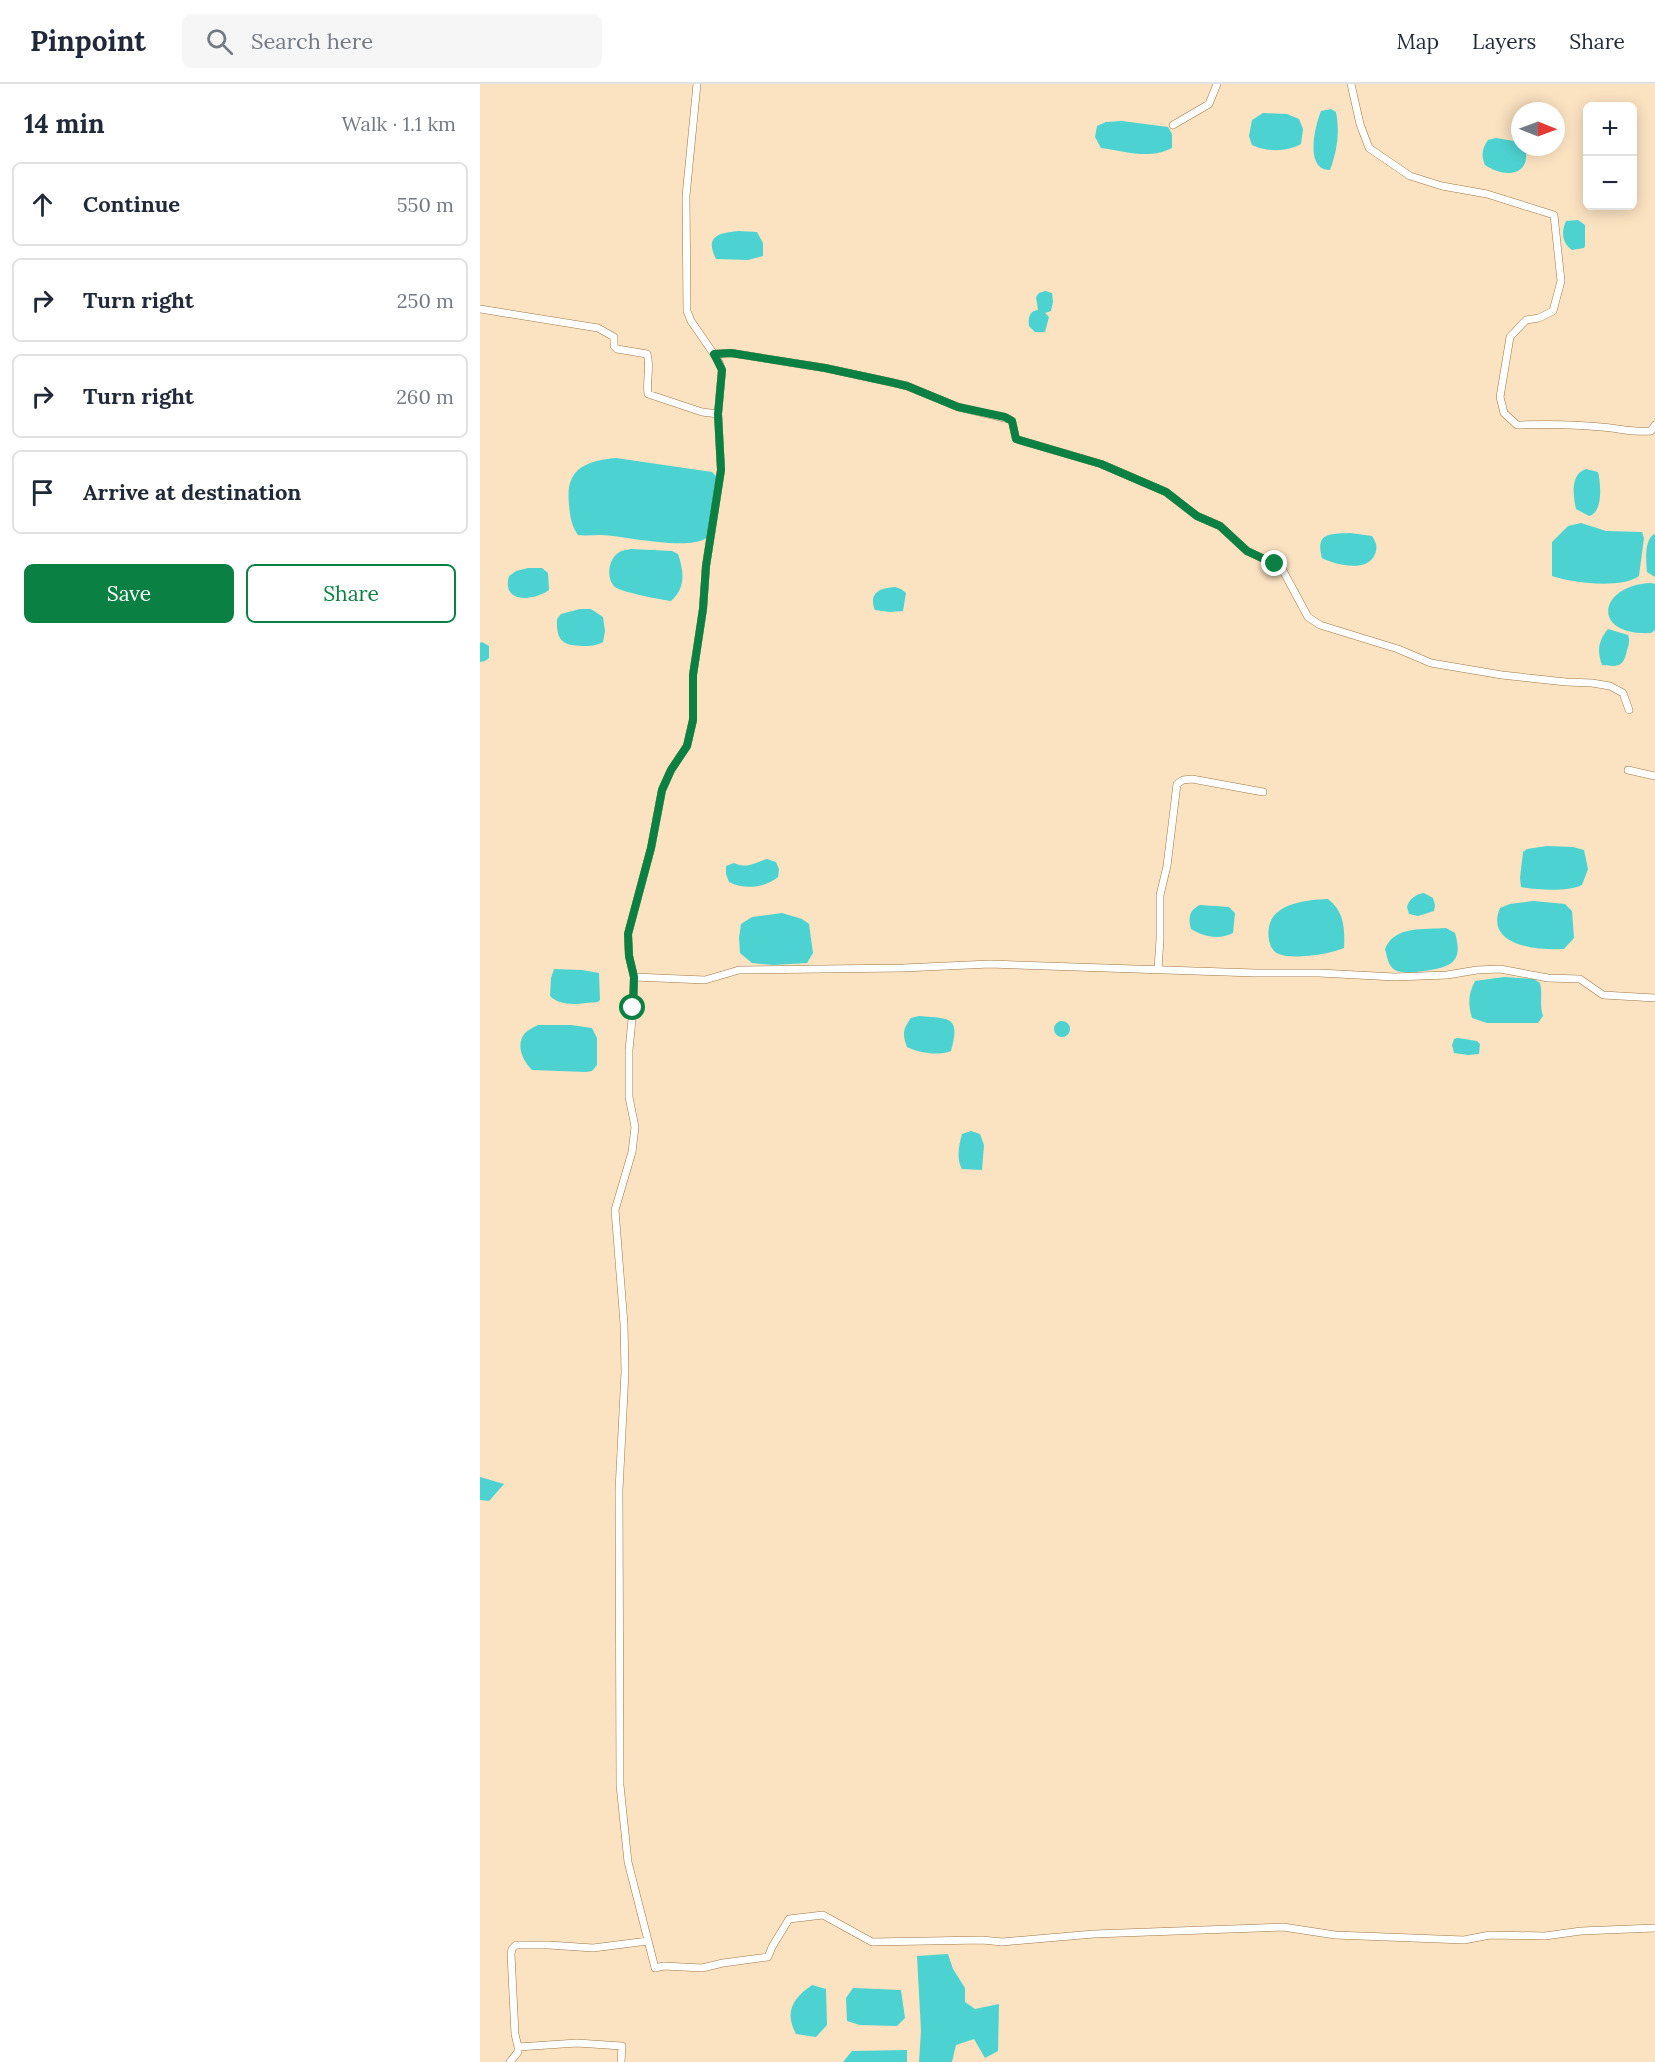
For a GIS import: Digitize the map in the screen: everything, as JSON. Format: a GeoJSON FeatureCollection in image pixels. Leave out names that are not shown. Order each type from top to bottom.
{"type":"FeatureCollection","features":[{"type":"Feature","properties":{"kind":"street"},"geometry":{"type":"LineString","coordinates":[[698,84],[686,196],[687,311],[722,370],[718,414],[721,470],[706,566],[703,609],[693,675],[693,720],[687,746],[671,770],[662,790],[651,848],[628,934],[629,956],[634,977],[629,1050],[629,1097],[635,1127],[633,1152],[615,1210],[624,1324],[625,1372],[620,1490],[620,1785],[628,1862],[655,1968],[664,1966],[702,1968],[768,1957],[789,1919],[824,1915],[872,1942],[1002,1942],[1094,1934],[1283,1927],[1335,1935],[1464,1940],[1490,1935],[1545,1936],[1581,1931],[1655,1928]]}},
{"type":"Feature","properties":{"kind":"street"},"geometry":{"type":"LineString","coordinates":[[1173,125],[1209,104],[1217,84]]}},
{"type":"Feature","properties":{"kind":"street"},"geometry":{"type":"LineString","coordinates":[[1351,84],[1360,124],[1369,148],[1410,176],[1442,186],[1487,194],[1554,215],[1561,281],[1553,311],[1539,318],[1526,320],[1509,337],[1500,397],[1504,413],[1517,425],[1571,424],[1636,433],[1651,431],[1655,425]]}},
{"type":"Feature","properties":{"kind":"street"},"geometry":{"type":"LineString","coordinates":[[480,309],[598,328],[614,337],[616,349],[647,354],[649,360],[648,394],[702,412],[718,414]]}},
{"type":"Feature","properties":{"kind":"street"},"geometry":{"type":"LineString","coordinates":[[714,354],[731,353],[872,378],[907,386],[958,407],[1009,419],[1012,421],[1016,439],[1101,464],[1137,479],[1166,492],[1197,516],[1220,526],[1247,551],[1281,567],[1308,617],[1320,625],[1398,649],[1431,663],[1502,675],[1610,686],[1623,693],[1629,710]]}},
{"type":"Feature","properties":{"kind":"street"},"geometry":{"type":"LineString","coordinates":[[1628,770],[1655,776]]}},
{"type":"Feature","properties":{"kind":"street"},"geometry":{"type":"LineString","coordinates":[[1158,969],[1160,895],[1167,866],[1177,784],[1183,780],[1192,779],[1263,792]]}},
{"type":"Feature","properties":{"kind":"street"},"geometry":{"type":"LineString","coordinates":[[634,977],[705,980],[740,970],[990,964],[1395,977],[1447,975],[1500,969],[1548,978],[1580,979],[1603,994],[1655,998]]}},
{"type":"Feature","properties":{"kind":"street"},"geometry":{"type":"LineString","coordinates":[[510,2062],[518,2052],[515,2034],[512,1949],[516,1946],[549,1945],[594,1948],[648,1941]]}},
{"type":"Feature","properties":{"kind":"street"},"geometry":{"type":"LineString","coordinates":[[518,2048],[577,2043],[622,2046],[621,2062]]}},
{"type":"Feature","properties":{"kind":"water"},"geometry":{"type":"Polygon","coordinates":[[[1331,109],[1336,112],[1338,134],[1330,170],[1322,168],[1317,163],[1314,155],[1314,136],[1321,111],[1331,109]]]}},
{"type":"Feature","properties":{"kind":"water"},"geometry":{"type":"Polygon","coordinates":[[[1263,113],[1287,114],[1299,119],[1303,129],[1301,144],[1290,149],[1277,150],[1252,145],[1249,136],[1252,120],[1263,113]]]}},
{"type":"Feature","properties":{"kind":"water"},"geometry":{"type":"Polygon","coordinates":[[[1122,121],[1168,127],[1172,134],[1172,148],[1163,152],[1146,154],[1101,148],[1095,137],[1097,126],[1106,122],[1122,121]]]}},
{"type":"Feature","properties":{"kind":"water"},"geometry":{"type":"Polygon","coordinates":[[[1496,138],[1511,140],[1511,156],[1526,156],[1524,164],[1515,172],[1508,173],[1485,165],[1483,152],[1488,140],[1496,138]]]}},
{"type":"Feature","properties":{"kind":"water"},"geometry":{"type":"Polygon","coordinates":[[[1578,220],[1585,225],[1585,246],[1572,250],[1564,241],[1563,229],[1566,221],[1578,220]]]}},
{"type":"Feature","properties":{"kind":"water"},"geometry":{"type":"Polygon","coordinates":[[[739,231],[757,232],[763,243],[763,256],[748,260],[716,259],[713,240],[720,234],[739,231]]]}},
{"type":"Feature","properties":{"kind":"water"},"geometry":{"type":"Polygon","coordinates":[[[1045,291],[1052,293],[1051,311],[1045,313],[1049,317],[1045,332],[1035,332],[1029,326],[1029,318],[1031,313],[1038,310],[1036,297],[1045,291]]]}},
{"type":"Feature","properties":{"kind":"water"},"geometry":{"type":"Polygon","coordinates":[[[616,458],[712,472],[716,476],[715,496],[707,538],[697,542],[671,543],[601,535],[578,535],[571,520],[570,482],[579,469],[586,465],[616,458]]]}},
{"type":"Feature","properties":{"kind":"water"},"geometry":{"type":"Polygon","coordinates":[[[1586,469],[1598,472],[1600,484],[1597,510],[1589,516],[1576,509],[1574,492],[1577,475],[1586,469]]]}},
{"type":"Feature","properties":{"kind":"water"},"geometry":{"type":"Polygon","coordinates":[[[1581,523],[1606,531],[1642,532],[1644,538],[1639,576],[1621,582],[1597,584],[1552,576],[1552,542],[1568,526],[1581,523]]]}},
{"type":"Feature","properties":{"kind":"water"},"geometry":{"type":"Polygon","coordinates":[[[1350,533],[1372,536],[1376,549],[1371,560],[1366,564],[1351,566],[1322,558],[1321,543],[1326,536],[1350,533]]]}},
{"type":"Feature","properties":{"kind":"water"},"geometry":{"type":"Polygon","coordinates":[[[1655,534],[1655,577],[1647,572],[1646,556],[1649,540],[1655,534]]]}},
{"type":"Feature","properties":{"kind":"water"},"geometry":{"type":"Polygon","coordinates":[[[631,549],[672,551],[678,554],[682,567],[682,579],[679,591],[671,601],[625,591],[612,584],[609,575],[612,560],[620,552],[631,549]]]}},
{"type":"Feature","properties":{"kind":"water"},"geometry":{"type":"Polygon","coordinates":[[[542,568],[548,573],[549,590],[528,598],[514,596],[508,585],[509,576],[516,571],[542,568]]]}},
{"type":"Feature","properties":{"kind":"water"},"geometry":{"type":"Polygon","coordinates":[[[1655,584],[1655,630],[1651,633],[1631,632],[1618,627],[1610,619],[1608,610],[1612,600],[1620,592],[1633,586],[1655,584]]]}},
{"type":"Feature","properties":{"kind":"water"},"geometry":{"type":"Polygon","coordinates":[[[895,587],[906,593],[903,611],[875,610],[874,596],[880,590],[895,587]]]}},
{"type":"Feature","properties":{"kind":"water"},"geometry":{"type":"Polygon","coordinates":[[[580,609],[591,609],[603,617],[605,631],[603,642],[595,645],[570,645],[559,637],[557,619],[561,614],[580,609]]]}},
{"type":"Feature","properties":{"kind":"water"},"geometry":{"type":"Polygon","coordinates":[[[1608,629],[1629,637],[1624,660],[1616,666],[1602,665],[1600,660],[1600,642],[1608,629]]]}},
{"type":"Feature","properties":{"kind":"water"},"geometry":{"type":"Polygon","coordinates":[[[480,643],[489,646],[489,658],[480,662],[480,643]]]}},
{"type":"Feature","properties":{"kind":"water"},"geometry":{"type":"Polygon","coordinates":[[[1547,846],[1573,847],[1584,850],[1588,869],[1582,885],[1561,890],[1521,887],[1523,852],[1527,849],[1547,846]]]}},
{"type":"Feature","properties":{"kind":"water"},"geometry":{"type":"Polygon","coordinates":[[[767,859],[776,862],[779,869],[778,877],[773,881],[761,886],[748,887],[729,882],[726,866],[734,863],[754,864],[767,859]]]}},
{"type":"Feature","properties":{"kind":"water"},"geometry":{"type":"Polygon","coordinates":[[[1424,893],[1433,898],[1434,911],[1418,916],[1409,914],[1407,907],[1409,902],[1424,893]]]}},
{"type":"Feature","properties":{"kind":"water"},"geometry":{"type":"Polygon","coordinates":[[[1328,899],[1337,909],[1342,921],[1344,948],[1302,956],[1285,956],[1273,950],[1269,942],[1269,928],[1278,912],[1296,903],[1328,899]]]}},
{"type":"Feature","properties":{"kind":"water"},"geometry":{"type":"Polygon","coordinates":[[[1533,901],[1565,904],[1572,911],[1574,938],[1564,949],[1541,949],[1517,944],[1500,931],[1497,921],[1500,908],[1510,904],[1533,901]]]}},
{"type":"Feature","properties":{"kind":"water"},"geometry":{"type":"Polygon","coordinates":[[[1200,905],[1229,907],[1235,913],[1233,933],[1212,937],[1191,929],[1190,915],[1200,905]]]}},
{"type":"Feature","properties":{"kind":"water"},"geometry":{"type":"Polygon","coordinates":[[[782,913],[802,919],[809,924],[813,953],[807,963],[773,965],[752,963],[740,953],[741,924],[752,917],[782,913]]]}},
{"type":"Feature","properties":{"kind":"water"},"geometry":{"type":"Polygon","coordinates":[[[1446,928],[1455,933],[1458,951],[1453,962],[1441,968],[1413,972],[1398,971],[1391,966],[1385,949],[1395,936],[1411,930],[1446,928]]]}},
{"type":"Feature","properties":{"kind":"water"},"geometry":{"type":"Polygon","coordinates":[[[554,969],[599,973],[600,1000],[572,1004],[555,1000],[550,996],[554,969]]]}},
{"type":"Feature","properties":{"kind":"water"},"geometry":{"type":"Polygon","coordinates":[[[1504,977],[1534,979],[1540,983],[1543,1016],[1538,1023],[1487,1023],[1472,1018],[1469,999],[1475,981],[1504,977]]]}},
{"type":"Feature","properties":{"kind":"water"},"geometry":{"type":"Polygon","coordinates":[[[919,1016],[950,1021],[954,1031],[951,1051],[929,1053],[907,1047],[905,1029],[911,1018],[919,1016]]]}},
{"type":"Feature","properties":{"kind":"water"},"geometry":{"type":"Polygon","coordinates":[[[1062,1021],[1070,1029],[1062,1037],[1054,1029],[1062,1021]]]}},
{"type":"Feature","properties":{"kind":"water"},"geometry":{"type":"Polygon","coordinates":[[[538,1025],[571,1025],[592,1028],[597,1038],[597,1065],[592,1071],[586,1072],[532,1070],[523,1058],[520,1048],[525,1033],[538,1025]]]}},
{"type":"Feature","properties":{"kind":"water"},"geometry":{"type":"Polygon","coordinates":[[[1454,1039],[1477,1041],[1480,1044],[1479,1054],[1454,1053],[1452,1045],[1454,1039]]]}},
{"type":"Feature","properties":{"kind":"water"},"geometry":{"type":"Polygon","coordinates":[[[971,1131],[980,1134],[984,1145],[982,1170],[962,1169],[960,1165],[959,1152],[962,1134],[971,1131]]]}},
{"type":"Feature","properties":{"kind":"water"},"geometry":{"type":"Polygon","coordinates":[[[480,1477],[504,1484],[489,1501],[480,1500],[480,1477]]]}},
{"type":"Feature","properties":{"kind":"water"},"geometry":{"type":"Polygon","coordinates":[[[948,1954],[953,1969],[965,1988],[965,2002],[975,2009],[999,2004],[998,2051],[985,2058],[974,2039],[956,2045],[952,2062],[919,2062],[921,2031],[917,1956],[948,1954]]]}},
{"type":"Feature","properties":{"kind":"water"},"geometry":{"type":"Polygon","coordinates":[[[812,1985],[826,1989],[827,2025],[816,2037],[796,2034],[791,2019],[795,2000],[812,1985]]]}},
{"type":"Feature","properties":{"kind":"water"},"geometry":{"type":"Polygon","coordinates":[[[853,1988],[901,1990],[905,2018],[897,2026],[860,2025],[847,2021],[846,1998],[853,1988]]]}},
{"type":"Feature","properties":{"kind":"water"},"geometry":{"type":"Polygon","coordinates":[[[907,2050],[907,2062],[843,2062],[852,2051],[907,2050]]]}},
{"type":"Feature","properties":{"kind":"route"},"geometry":{"type":"LineString","coordinates":[[633,1008],[634,977],[629,956],[628,934],[651,848],[662,790],[671,770],[687,746],[693,720],[693,675],[703,609],[706,566],[721,470],[718,414],[722,370],[714,354],[731,353],[864,376],[907,386],[958,407],[1005,417],[1012,421],[1016,439],[1101,464],[1166,492],[1197,516],[1220,526],[1247,551],[1275,564]]}}]}
